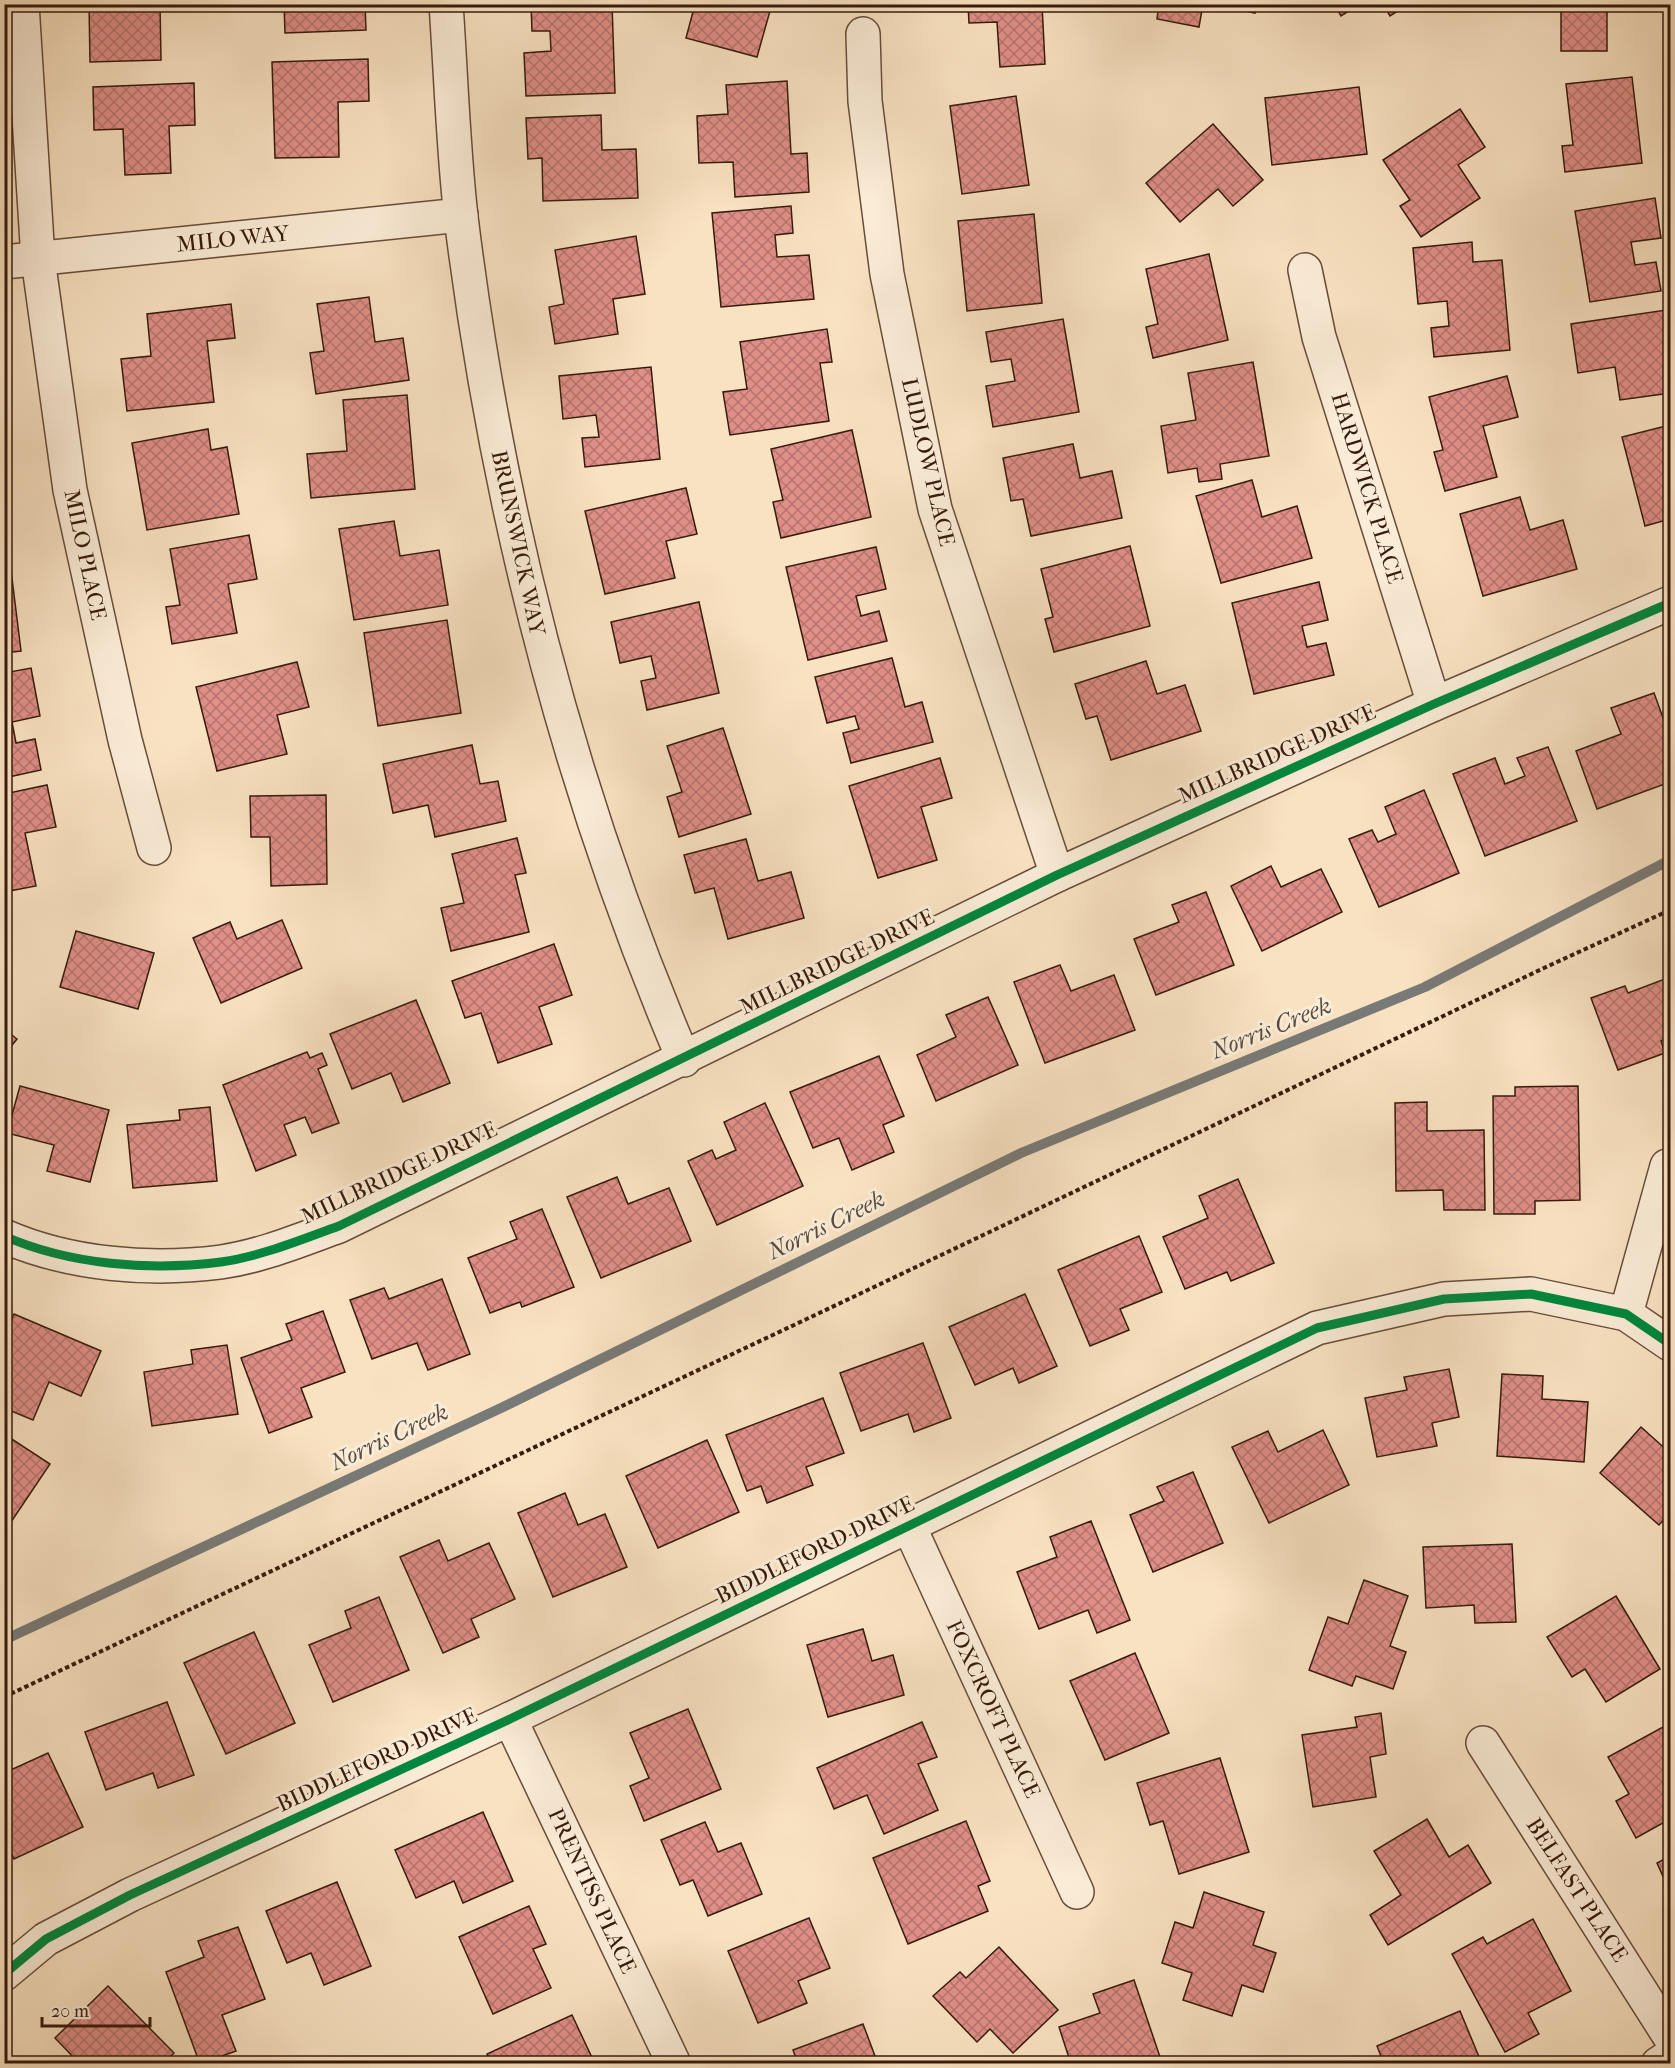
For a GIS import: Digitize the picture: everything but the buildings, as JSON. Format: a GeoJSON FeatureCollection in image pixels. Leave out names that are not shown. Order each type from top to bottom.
{"type":"FeatureCollection","features":[{"type":"Feature","properties":{"kind":"street","name":"MILO PLACE"},"geometry":{"type":"LineString","coordinates":[[22,4],[38,259],[70,490],[125,740],[154,848]]}},
{"type":"Feature","properties":{"kind":"street","name":"BRUNSWICK WAY"},"geometry":{"type":"LineString","coordinates":[[446,4],[461,215],[508,510],[534,623],[593,820],[623,909],[684,1060]]}},
{"type":"Feature","properties":{"kind":"street","name":"LUDLOW PLACE"},"geometry":{"type":"LineString","coordinates":[[863,34],[865,101],[887,274],[935,509],[1058,875]]}},
{"type":"Feature","properties":{"kind":"street","name":"MILO WAY"},"geometry":{"type":"LineString","coordinates":[[4,262],[461,215]]}},
{"type":"Feature","properties":{"kind":"street","name":"HARDWICK PLACE"},"geometry":{"type":"LineString","coordinates":[[1305,270],[1319,337],[1434,704]]}},
{"type":"Feature","properties":{"kind":"street","name":"MILLBRIDGE DRIVE"},"geometry":{"type":"LineString","coordinates":[[4,1236],[62,1256],[136,1264],[221,1262],[272,1250],[339,1226],[684,1060],[1058,875],[1434,704],[1671,603]]}},
{"type":"Feature","properties":{"kind":"street"},"geometry":{"type":"LineString","coordinates":[[1626,1314],[1667,1167]]}},
{"type":"Feature","properties":{"kind":"street","name":"BIDDLEFORD DRIVE"},"geometry":{"type":"LineString","coordinates":[[4,1974],[46,1939],[130,1895],[510,1719],[1317,1328],[1444,1299],[1531,1294],[1626,1314],[1671,1344]]}},
{"type":"Feature","properties":{"kind":"street","name":"FOXCROFT PLACE"},"geometry":{"type":"LineString","coordinates":[[909,1526],[1077,1892]]}},
{"type":"Feature","properties":{"kind":"street","name":"PRENTISS PLACE"},"geometry":{"type":"LineString","coordinates":[[510,1719],[674,2064]]}},
{"type":"Feature","properties":{"kind":"street","name":"BELFAST PLACE"},"geometry":{"type":"LineString","coordinates":[[1482,1743],[1671,2037]]}},
{"type":"Feature","properties":{"kind":"street"},"geometry":{"type":"LineString","coordinates":[[1658,2064],[1671,2056]]}},
{"type":"Feature","properties":{"kind":"path"},"geometry":{"type":"LineString","coordinates":[[4,1697],[1671,910]]}},
{"type":"Feature","properties":{"kind":"waterway","name":"Norris Creek"},"geometry":{"type":"LineString","coordinates":[[4,1640],[501,1408],[1021,1153],[1425,987],[1670,860]]}},
{"type":"Feature","properties":{"kind":"cycle path"},"geometry":{"type":"LineString","coordinates":[[4,1236],[56,1254],[111,1263],[166,1266],[221,1262],[251,1256],[339,1226],[1057,875],[1434,704],[1670,603]]}},
{"type":"Feature","properties":{"kind":"cycle path"},"geometry":{"type":"LineString","coordinates":[[4,1974],[46,1939],[130,1895],[510,1719],[1317,1328],[1444,1299],[1531,1294],[1626,1314],[1670,1344]]}}]}
